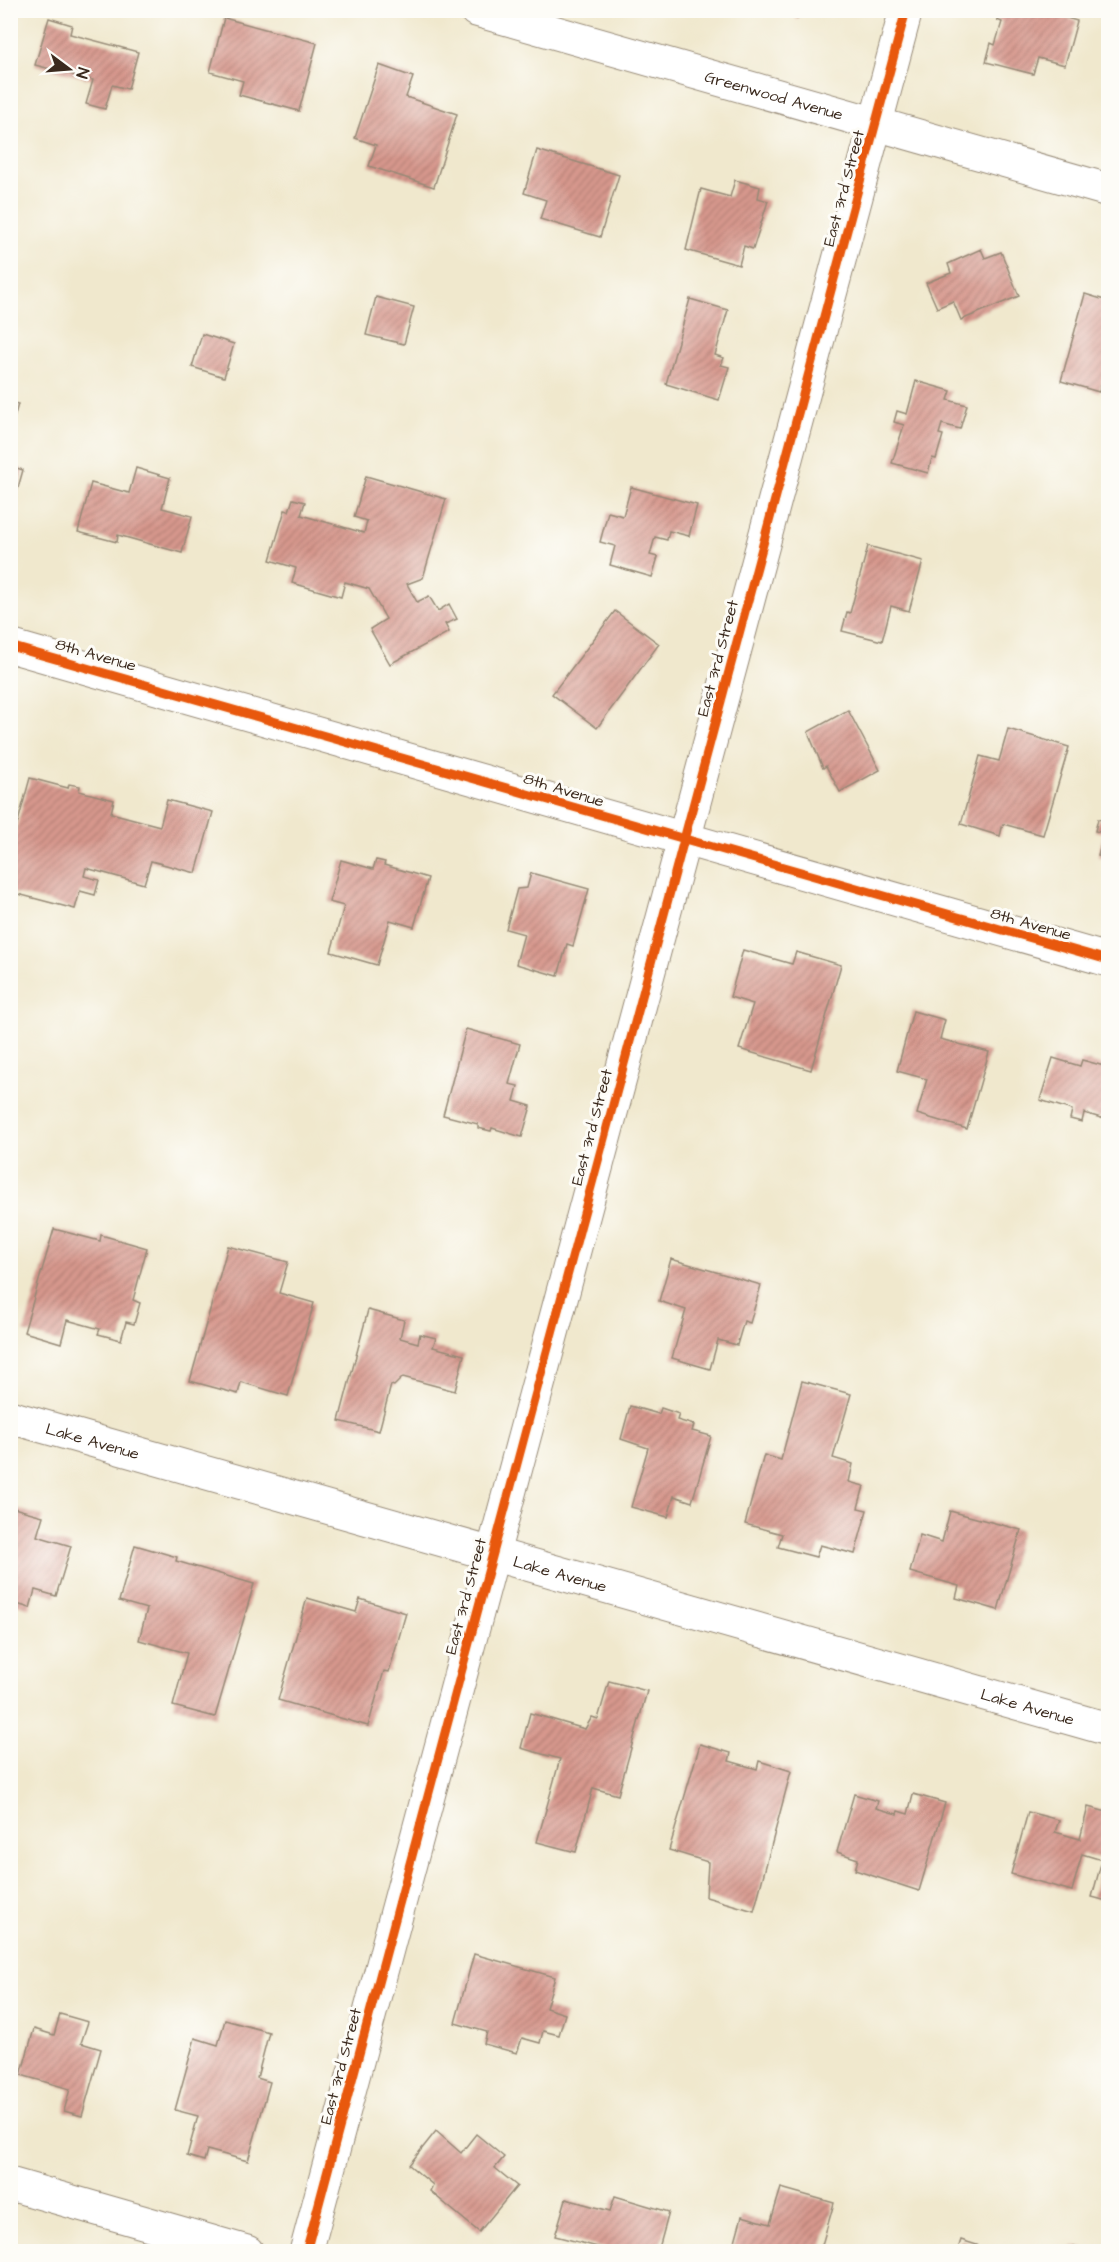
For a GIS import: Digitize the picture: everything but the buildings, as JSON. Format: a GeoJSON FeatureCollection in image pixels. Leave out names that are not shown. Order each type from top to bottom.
{"type":"FeatureCollection","features":[{"type":"Feature","properties":{"kind":"street","name":"Greenwood Avenue"},"geometry":{"type":"LineString","coordinates":[[476,10],[1108,190]]}},
{"type":"Feature","properties":{"kind":"street","name":"East 3rd Street"},"geometry":{"type":"LineString","coordinates":[[306,2252],[906,10]]}},
{"type":"Feature","properties":{"kind":"street","name":"8th Avenue"},"geometry":{"type":"LineString","coordinates":[[10,646],[1108,960]]}},
{"type":"Feature","properties":{"kind":"street","name":"Lake Avenue"},"geometry":{"type":"LineString","coordinates":[[10,1417],[1108,1729]]}},
{"type":"Feature","properties":{"kind":"street"},"geometry":{"type":"LineString","coordinates":[[10,2184],[247,2252]]}},
{"type":"Feature","properties":{"kind":"cycle path"},"geometry":{"type":"LineString","coordinates":[[306,2252],[906,10]]}},
{"type":"Feature","properties":{"kind":"cycle path"},"geometry":{"type":"LineString","coordinates":[[10,646],[1108,960]]}}]}
